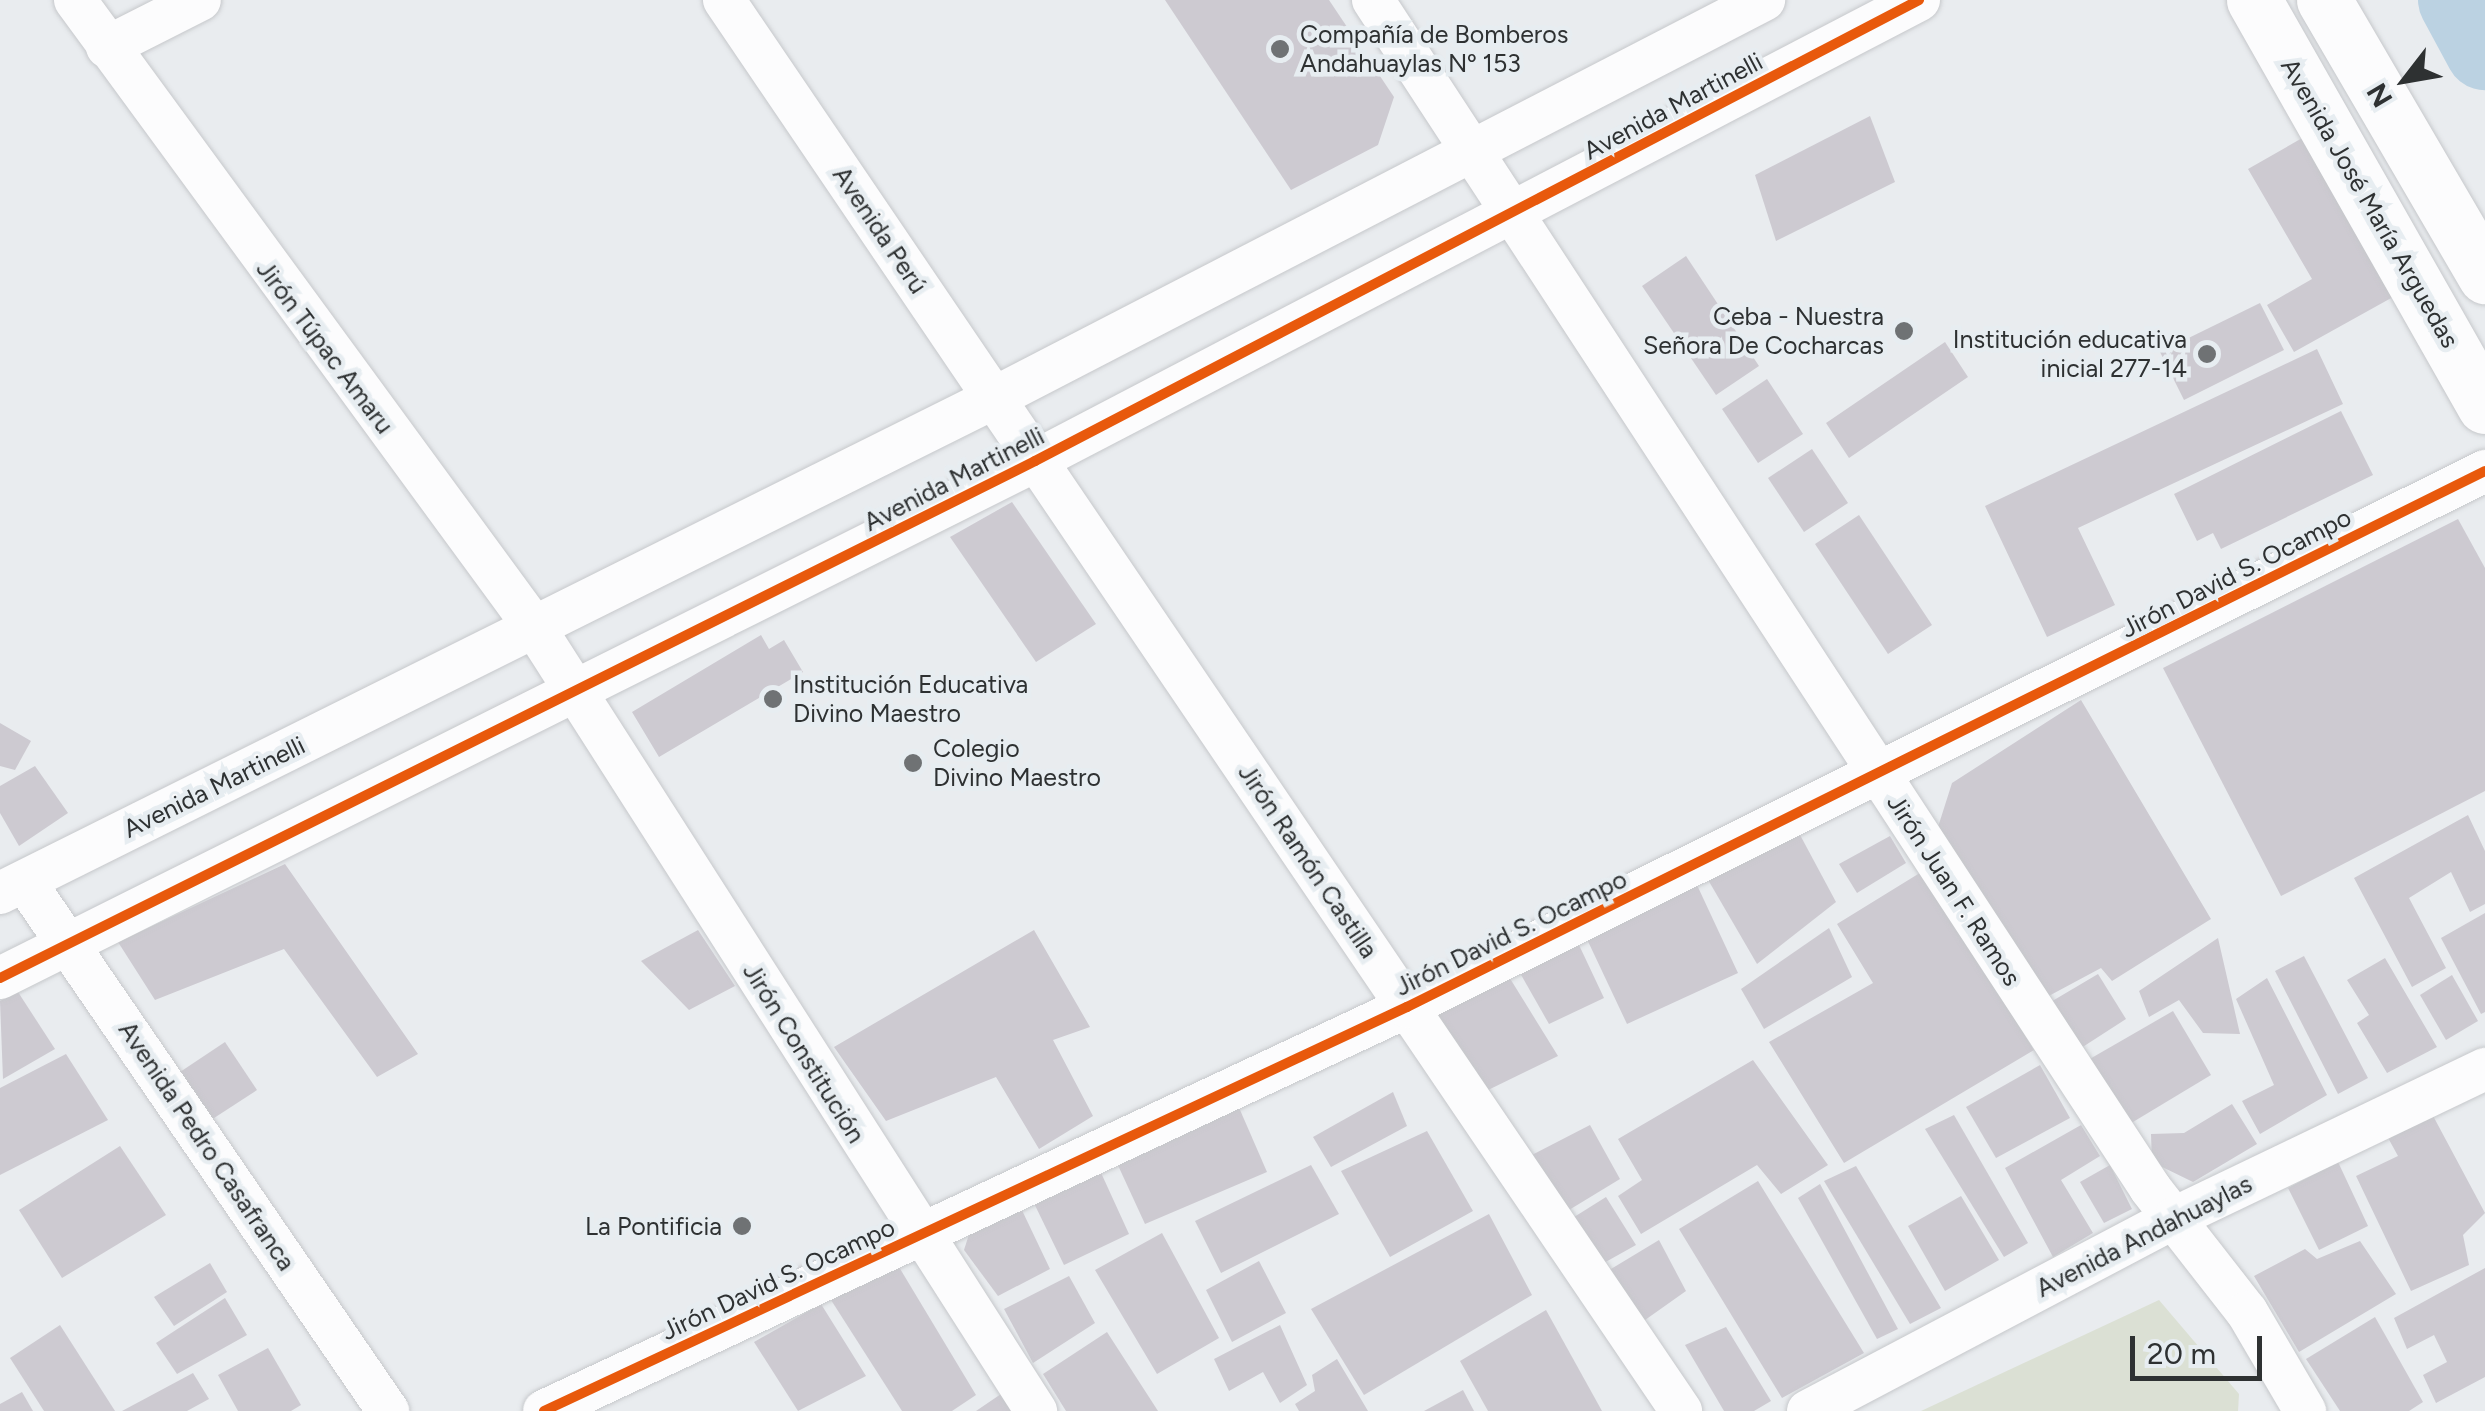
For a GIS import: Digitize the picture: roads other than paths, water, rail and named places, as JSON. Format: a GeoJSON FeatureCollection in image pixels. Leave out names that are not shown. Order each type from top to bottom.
{"type":"FeatureCollection","features":[{"type":"Feature","properties":{"kind":"highway","name":"Avenida José María Arguedas"},"geometry":{"type":"LineString","coordinates":[[2254,0],[2485,406]]}},
{"type":"Feature","properties":{"kind":"highway"},"geometry":{"type":"LineString","coordinates":[[2324,0],[2485,276]]}},
{"type":"Feature","properties":{"kind":"street","name":"Jirón Túpac Amaru"},"geometry":{"type":"LineString","coordinates":[[75,0],[578,692]]}},
{"type":"Feature","properties":{"kind":"street"},"geometry":{"type":"LineString","coordinates":[[106,46],[200,0]]}},
{"type":"Feature","properties":{"kind":"street","name":"Avenida Perú"},"geometry":{"type":"LineString","coordinates":[[724,0],[1035,460]]}},
{"type":"Feature","properties":{"kind":"street","name":"Jirón Juan F. Ramos"},"geometry":{"type":"LineString","coordinates":[[1373,0],[2150,1188],[2247,1312],[2306,1411]]}},
{"type":"Feature","properties":{"kind":"street","name":"Avenida Martinelli"},"geometry":{"type":"LineString","coordinates":[[13,887],[994,398],[1764,0]]}},
{"type":"Feature","properties":{"kind":"street","name":"Avenida Martinelli"},"geometry":{"type":"LineString","coordinates":[[0,978],[71,948],[1035,460],[1919,0]]}},
{"type":"Feature","properties":{"kind":"street","name":"Jirón Ramón Castilla"},"geometry":{"type":"LineString","coordinates":[[1035,460],[1681,1411]]}},
{"type":"Feature","properties":{"kind":"street","name":"Jirón David S. Ocampo"},"geometry":{"type":"LineString","coordinates":[[544,1411],[1407,1007],[2485,470]]}},
{"type":"Feature","properties":{"kind":"street","name":"Jirón Constitución"},"geometry":{"type":"LineString","coordinates":[[578,692],[918,1235],[1036,1411]]}},
{"type":"Feature","properties":{"kind":"street","name":"Avenida Pedro Casafranca"},"geometry":{"type":"LineString","coordinates":[[13,887],[71,948],[388,1411]]}},
{"type":"Feature","properties":{"kind":"street","name":"Avenida Andahuaylas"},"geometry":{"type":"LineString","coordinates":[[1808,1411],[2176,1217],[2485,1069]]}},
{"type":"Feature","properties":{"kind":"waterway"},"geometry":{"type":"LineString","coordinates":[[2458,0],[2485,50]]}},
{"type":"Feature","properties":{"kind":"place","name":"Compañía de Bomberos Andahuaylas Nº 153"},"geometry":{"type":"Point","coordinates":[1280,49]}},
{"type":"Feature","properties":{"kind":"place","name":"Ceba - Nuestra Señora De Cocharcas"},"geometry":{"type":"Point","coordinates":[1904,331]}},
{"type":"Feature","properties":{"kind":"place","name":"Institución educativa inicial 277-14"},"geometry":{"type":"Point","coordinates":[2207,354]}},
{"type":"Feature","properties":{"kind":"place","name":"Institución Educativa Divino Maestro"},"geometry":{"type":"Point","coordinates":[773,699]}},
{"type":"Feature","properties":{"kind":"place","name":"Colegio Divino Maestro"},"geometry":{"type":"Point","coordinates":[913,763]}},
{"type":"Feature","properties":{"kind":"place","name":"La Pontificia"},"geometry":{"type":"Point","coordinates":[742,1226]}}]}
